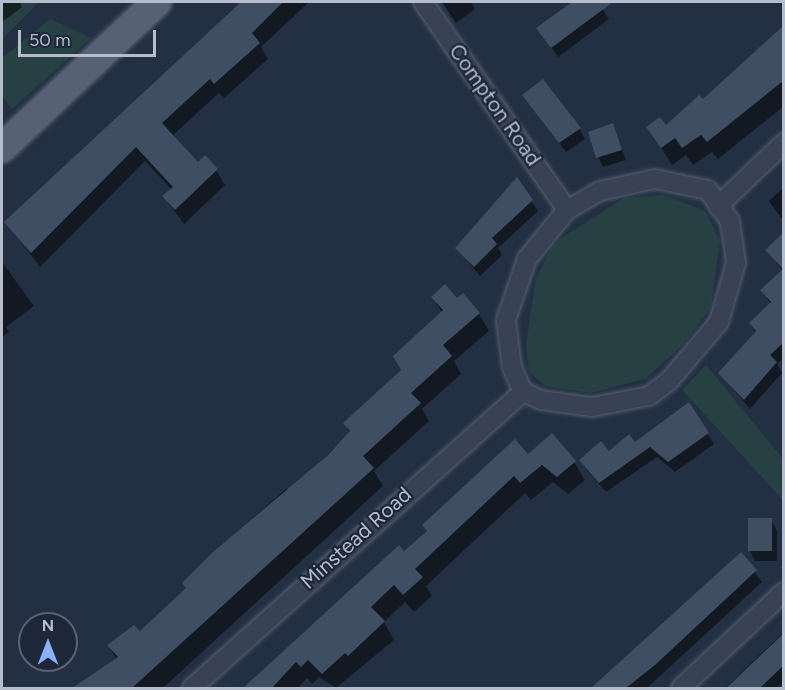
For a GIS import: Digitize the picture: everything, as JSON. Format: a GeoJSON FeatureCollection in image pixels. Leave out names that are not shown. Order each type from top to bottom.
{"type":"FeatureCollection","features":[{"type":"Feature","properties":{"kind":"main road"},"geometry":{"type":"LineString","coordinates":[[2,148],[157,2]]}},
{"type":"Feature","properties":{"kind":"street","name":"Compton Road"},"geometry":{"type":"LineString","coordinates":[[423,2],[567,210]]}},
{"type":"Feature","properties":{"kind":"street"},"geometry":{"type":"LineString","coordinates":[[718,206],[783,143]]}},
{"type":"Feature","properties":{"kind":"street"},"geometry":{"type":"LineString","coordinates":[[655,179],[708,190],[730,221],[734,243],[733,285],[719,322],[669,381],[649,396],[618,406],[541,400],[522,392],[507,346],[514,288],[527,259],[567,210],[600,191],[655,179]]}},
{"type":"Feature","properties":{"kind":"street","name":"Minstead Road"},"geometry":{"type":"LineString","coordinates":[[192,688],[522,392]]}},
{"type":"Feature","properties":{"kind":"street"},"geometry":{"type":"LineString","coordinates":[[681,688],[783,592]]}},
{"type":"Feature","properties":{"kind":"green space"},"geometry":{"type":"Polygon","coordinates":[[[2,2],[39,2],[2,39],[2,2]]]}},
{"type":"Feature","properties":{"kind":"green space"},"geometry":{"type":"Polygon","coordinates":[[[50,19],[91,38],[12,109],[2,96],[2,58],[50,19]]]}},
{"type":"Feature","properties":{"kind":"green space"},"geometry":{"type":"Polygon","coordinates":[[[664,195],[705,211],[720,241],[711,307],[684,344],[645,379],[590,393],[545,386],[529,372],[526,345],[536,278],[550,250],[560,239],[624,198],[664,195]]]}},
{"type":"Feature","properties":{"kind":"green space"},"geometry":{"type":"Polygon","coordinates":[[[706,365],[783,459],[783,500],[682,390],[706,365]]]}},
{"type":"Feature","properties":{"kind":"building"},"geometry":{"type":"Polygon","coordinates":[[[241,2],[283,2],[252,33],[260,43],[214,84],[210,79],[162,123],[198,162],[205,155],[218,169],[175,210],[162,196],[173,187],[136,147],[31,253],[4,222],[241,2]]]}},
{"type":"Feature","properties":{"kind":"building"},"geometry":{"type":"Polygon","coordinates":[[[572,2],[613,2],[551,48],[536,28],[572,2]]]}},
{"type":"Feature","properties":{"kind":"building"},"geometry":{"type":"Polygon","coordinates":[[[783,26],[783,81],[707,142],[701,135],[682,148],[675,138],[661,148],[646,127],[660,117],[666,125],[699,95],[703,99],[783,26]]]}},
{"type":"Feature","properties":{"kind":"building"},"geometry":{"type":"Polygon","coordinates":[[[543,79],[581,128],[559,143],[522,95],[543,79]]]}},
{"type":"Feature","properties":{"kind":"building"},"geometry":{"type":"Polygon","coordinates":[[[613,123],[622,150],[596,158],[588,132],[613,123]]]}},
{"type":"Feature","properties":{"kind":"building"},"geometry":{"type":"Polygon","coordinates":[[[517,177],[533,200],[492,238],[497,244],[474,267],[455,248],[517,177]]]}},
{"type":"Feature","properties":{"kind":"building"},"geometry":{"type":"Polygon","coordinates":[[[783,233],[783,269],[765,250],[783,233]]]}},
{"type":"Feature","properties":{"kind":"building"},"geometry":{"type":"Polygon","coordinates":[[[783,269],[783,343],[770,355],[777,362],[744,400],[718,373],[756,331],[749,323],[771,302],[760,290],[783,269]]]}},
{"type":"Feature","properties":{"kind":"building"},"geometry":{"type":"Polygon","coordinates":[[[445,284],[457,298],[463,293],[480,313],[443,345],[452,356],[411,393],[421,403],[363,456],[374,468],[132,688],[72,688],[118,657],[107,645],[134,625],[140,631],[186,588],[182,583],[213,552],[328,455],[350,431],[343,423],[401,370],[393,356],[443,310],[431,297],[445,284]]]}},
{"type":"Feature","properties":{"kind":"building"},"geometry":{"type":"Polygon","coordinates":[[[689,402],[709,433],[668,462],[650,447],[599,483],[579,460],[601,441],[609,451],[629,434],[635,442],[689,402]]]}},
{"type":"Feature","properties":{"kind":"building"},"geometry":{"type":"Polygon","coordinates":[[[552,433],[576,461],[557,477],[542,465],[520,483],[514,476],[415,569],[423,577],[403,595],[394,585],[371,607],[385,621],[348,656],[345,653],[322,674],[308,660],[301,667],[296,662],[272,688],[243,688],[399,545],[404,551],[427,531],[422,525],[515,439],[528,454],[552,433]]]}},
{"type":"Feature","properties":{"kind":"building"},"geometry":{"type":"Polygon","coordinates":[[[748,518],[772,518],[772,551],[748,551],[748,518]]]}},
{"type":"Feature","properties":{"kind":"building"},"geometry":{"type":"Polygon","coordinates":[[[741,552],[757,570],[655,665],[626,688],[591,688],[741,552]]]}},
{"type":"Feature","properties":{"kind":"building"},"geometry":{"type":"Polygon","coordinates":[[[783,634],[783,666],[760,688],[726,688],[783,634]]]}}]}
